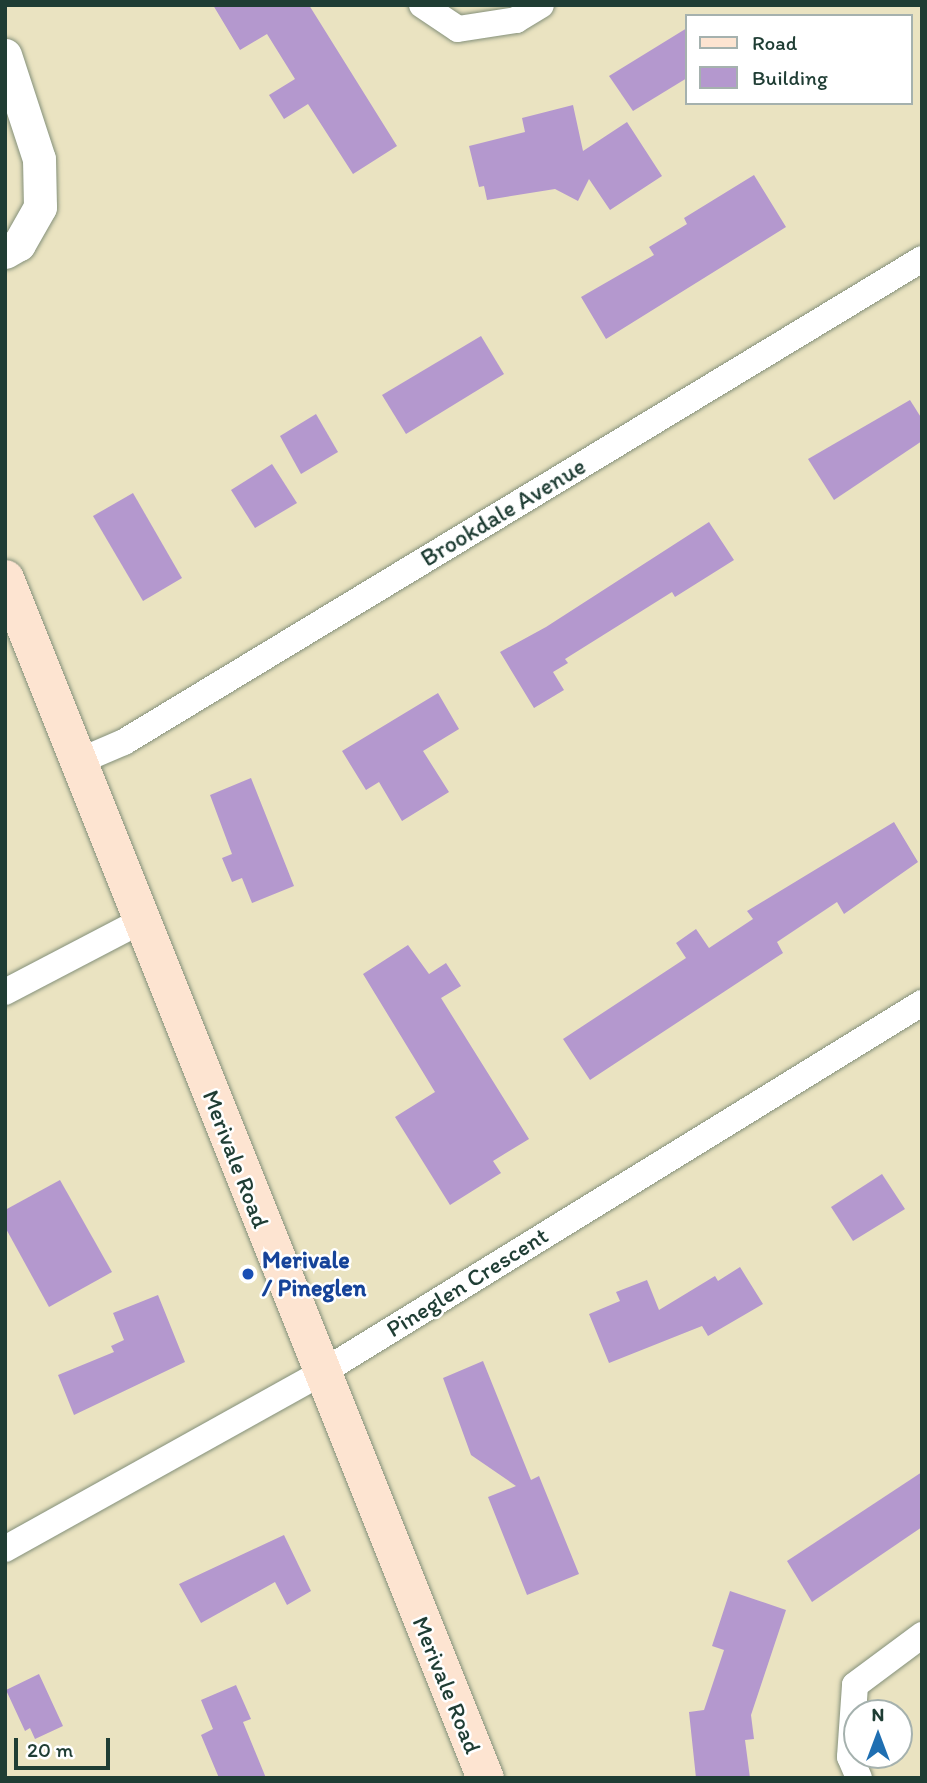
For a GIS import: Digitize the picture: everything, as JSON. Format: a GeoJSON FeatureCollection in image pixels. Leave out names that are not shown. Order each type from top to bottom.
{"type":"FeatureCollection","features":[{"type":"Feature","properties":{"kind":"main road","name":"Merivale Road"},"geometry":{"type":"LineString","coordinates":[[5,578],[82,760],[321,1373],[485,1778]]}},
{"type":"Feature","properties":{"kind":"street"},"geometry":{"type":"LineString","coordinates":[[422,5],[458,29],[516,20],[541,5]]}},
{"type":"Feature","properties":{"kind":"street"},"geometry":{"type":"LineString","coordinates":[[5,55],[39,159],[40,207],[19,244],[5,252]]}},
{"type":"Feature","properties":{"kind":"street","name":"Brookdale Avenue"},"geometry":{"type":"LineString","coordinates":[[82,760],[124,741],[922,259]]}},
{"type":"Feature","properties":{"kind":"street"},"geometry":{"type":"LineString","coordinates":[[5,992],[143,920]]}},
{"type":"Feature","properties":{"kind":"street","name":"Pineglen Crescent"},"geometry":{"type":"LineString","coordinates":[[5,1549],[321,1373],[922,1003]]}},
{"type":"Feature","properties":{"kind":"street"},"geometry":{"type":"LineString","coordinates":[[859,1778],[850,1757],[855,1685],[922,1635]]}},
{"type":"Feature","properties":{"kind":"building"},"geometry":{"type":"Polygon","coordinates":[[[213,5],[309,5],[397,146],[353,174],[308,104],[284,119],[269,95],[295,79],[267,34],[240,50],[213,5]]]}},
{"type":"Feature","properties":{"kind":"building"},"geometry":{"type":"Polygon","coordinates":[[[685,29],[685,79],[633,111],[609,76],[685,29]]]}},
{"type":"Feature","properties":{"kind":"building"},"geometry":{"type":"Polygon","coordinates":[[[573,105],[583,151],[627,122],[662,176],[610,210],[589,179],[578,201],[555,189],[487,200],[484,186],[479,187],[469,146],[525,132],[522,118],[573,105]]]}},
{"type":"Feature","properties":{"kind":"building"},"geometry":{"type":"Polygon","coordinates":[[[754,175],[786,227],[606,339],[581,297],[654,255],[649,247],[687,224],[684,218],[754,175]]]}},
{"type":"Feature","properties":{"kind":"building"},"geometry":{"type":"Polygon","coordinates":[[[481,336],[504,374],[406,434],[382,395],[481,336]]]}},
{"type":"Feature","properties":{"kind":"building"},"geometry":{"type":"Polygon","coordinates":[[[910,400],[922,419],[922,441],[834,500],[808,459],[910,400]]]}},
{"type":"Feature","properties":{"kind":"building"},"geometry":{"type":"Polygon","coordinates":[[[316,414],[338,452],[301,474],[280,436],[316,414]]]}},
{"type":"Feature","properties":{"kind":"building"},"geometry":{"type":"Polygon","coordinates":[[[272,464],[297,503],[255,528],[231,490],[272,464]]]}},
{"type":"Feature","properties":{"kind":"building"},"geometry":{"type":"Polygon","coordinates":[[[133,493],[182,578],[143,601],[93,516],[133,493]]]}},
{"type":"Feature","properties":{"kind":"building"},"geometry":{"type":"Polygon","coordinates":[[[709,522],[734,560],[675,597],[672,592],[565,659],[568,663],[553,672],[564,690],[534,708],[500,652],[546,627],[709,522]]]}},
{"type":"Feature","properties":{"kind":"building"},"geometry":{"type":"Polygon","coordinates":[[[438,693],[459,729],[423,751],[449,792],[402,821],[379,782],[366,790],[342,751],[438,693]]]}},
{"type":"Feature","properties":{"kind":"building"},"geometry":{"type":"Polygon","coordinates":[[[251,778],[294,886],[252,903],[242,878],[232,882],[222,858],[232,854],[210,795],[251,778]]]}},
{"type":"Feature","properties":{"kind":"building"},"geometry":{"type":"Polygon","coordinates":[[[894,822],[918,862],[844,914],[837,902],[777,942],[783,953],[590,1080],[563,1039],[686,958],[676,943],[696,929],[709,948],[753,919],[747,911],[894,822]]]}},
{"type":"Feature","properties":{"kind":"building"},"geometry":{"type":"Polygon","coordinates":[[[408,945],[429,974],[446,963],[461,986],[441,998],[529,1139],[493,1161],[501,1173],[450,1205],[395,1117],[435,1092],[363,974],[408,945]]]}},
{"type":"Feature","properties":{"kind":"building"},"geometry":{"type":"Polygon","coordinates":[[[882,1174],[905,1209],[853,1241],[831,1207],[882,1174]]]}},
{"type":"Feature","properties":{"kind":"building"},"geometry":{"type":"Polygon","coordinates":[[[60,1180],[112,1272],[49,1307],[5,1227],[5,1210],[60,1180]]]}},
{"type":"Feature","properties":{"kind":"building"},"geometry":{"type":"Polygon","coordinates":[[[740,1267],[763,1304],[708,1336],[702,1326],[609,1363],[589,1314],[620,1301],[616,1292],[647,1280],[659,1310],[715,1276],[718,1281],[740,1267]]]}},
{"type":"Feature","properties":{"kind":"building"},"geometry":{"type":"Polygon","coordinates":[[[158,1295],[185,1362],[74,1415],[58,1375],[114,1352],[111,1346],[124,1340],[113,1313],[158,1295]]]}},
{"type":"Feature","properties":{"kind":"building"},"geometry":{"type":"Polygon","coordinates":[[[483,1361],[531,1480],[539,1476],[579,1574],[527,1595],[488,1497],[516,1486],[471,1455],[443,1378],[483,1361]]]}},
{"type":"Feature","properties":{"kind":"building"},"geometry":{"type":"Polygon","coordinates":[[[922,1472],[922,1527],[812,1602],[787,1561],[922,1472]]]}},
{"type":"Feature","properties":{"kind":"building"},"geometry":{"type":"Polygon","coordinates":[[[284,1535],[311,1591],[287,1605],[275,1582],[201,1623],[179,1584],[284,1535]]]}},
{"type":"Feature","properties":{"kind":"building"},"geometry":{"type":"Polygon","coordinates":[[[730,1591],[786,1610],[751,1715],[754,1739],[745,1740],[750,1778],[696,1778],[689,1712],[704,1710],[724,1650],[712,1646],[730,1591]]]}},
{"type":"Feature","properties":{"kind":"building"},"geometry":{"type":"Polygon","coordinates":[[[39,1674],[63,1726],[35,1739],[30,1728],[25,1731],[6,1690],[39,1674]]]}},
{"type":"Feature","properties":{"kind":"building"},"geometry":{"type":"Polygon","coordinates":[[[236,1685],[251,1719],[243,1722],[266,1778],[219,1778],[201,1735],[213,1729],[201,1700],[236,1685]]]}},
{"type":"Feature","properties":{"kind":"place","name":"Merivale / Pineglen"},"geometry":{"type":"Point","coordinates":[248,1274]}}]}
